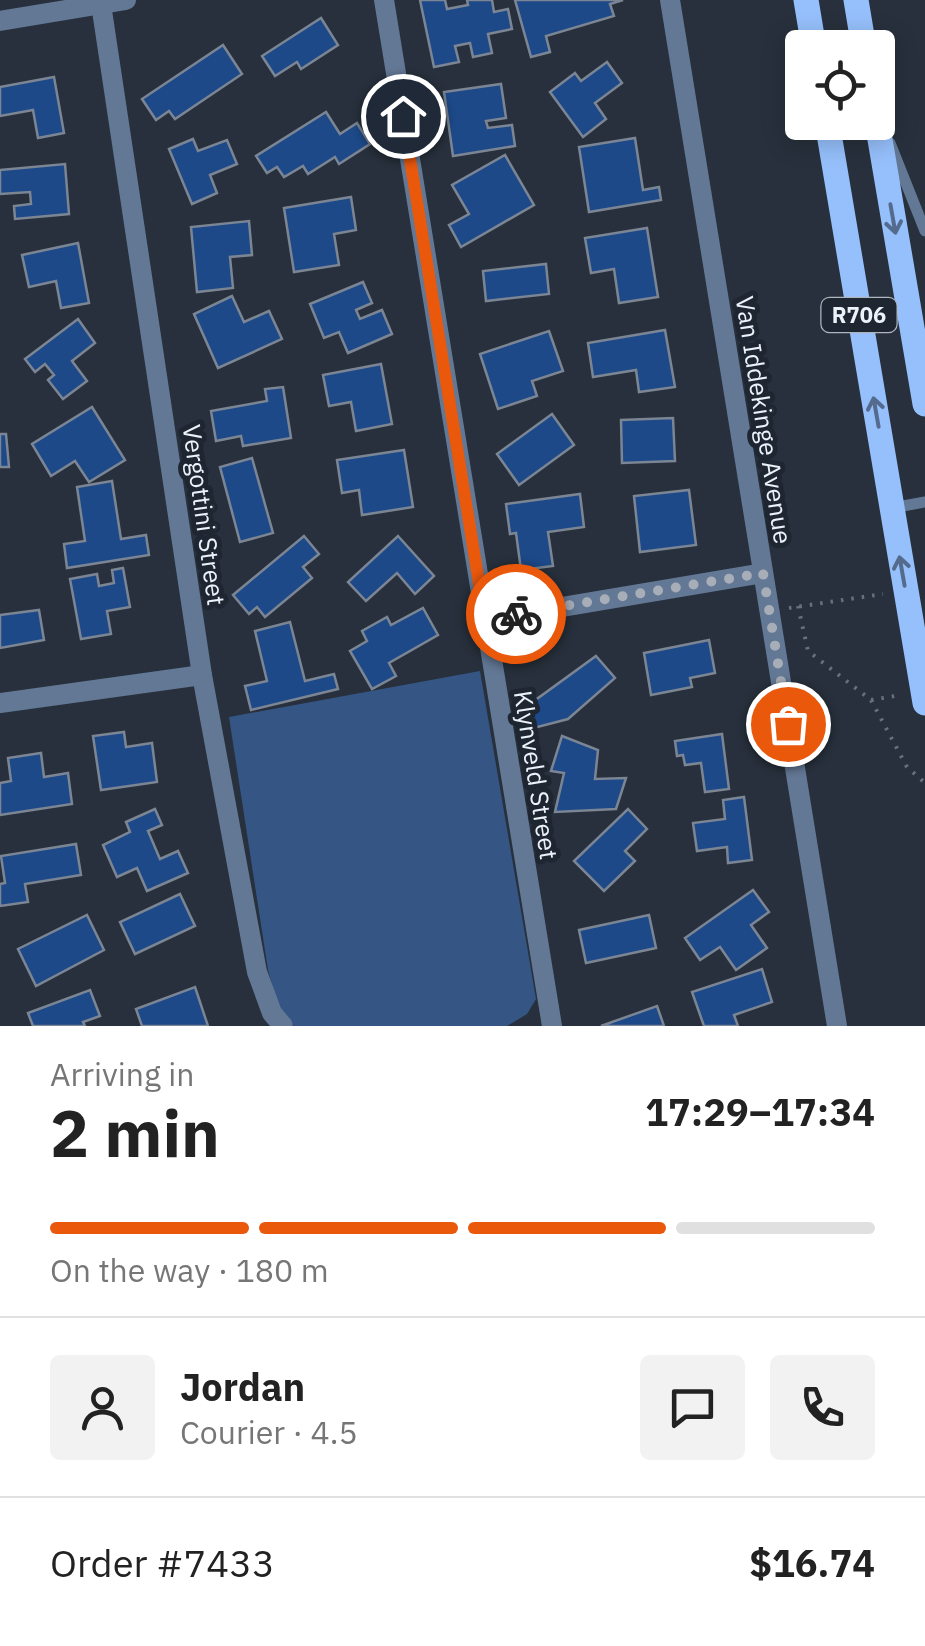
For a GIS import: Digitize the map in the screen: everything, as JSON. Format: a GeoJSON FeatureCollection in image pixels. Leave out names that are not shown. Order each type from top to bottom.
{"type":"FeatureCollection","features":[{"type":"Feature","properties":{"kind":"main road"},"geometry":{"type":"LineString","coordinates":[[806,0],[811,30]]}},
{"type":"Feature","properties":{"kind":"main road"},"geometry":{"type":"LineString","coordinates":[[856,0],[861,30]]}},
{"type":"Feature","properties":{"kind":"main road","name":"R706"},"geometry":{"type":"LineString","coordinates":[[830,140],[924,697]]}},
{"type":"Feature","properties":{"kind":"main road","name":"R706"},"geometry":{"type":"LineString","coordinates":[[879,140],[925,404]]}},
{"type":"Feature","properties":{"kind":"street"},"geometry":{"type":"LineString","coordinates":[[0,20],[126,0]]}},
{"type":"Feature","properties":{"kind":"street","name":"Klynveld Street"},"geometry":{"type":"LineString","coordinates":[[384,0],[552,1026]]}},
{"type":"Feature","properties":{"kind":"street","name":"Van Iddekinge Avenue"},"geometry":{"type":"LineString","coordinates":[[670,0],[837,1026]]}},
{"type":"Feature","properties":{"kind":"street","name":"Vergottini Street"},"geometry":{"type":"LineString","coordinates":[[101,4],[202,675],[258,972],[272,1013],[283,1026]]}},
{"type":"Feature","properties":{"kind":"street"},"geometry":{"type":"LineString","coordinates":[[485,620],[763,573]]}},
{"type":"Feature","properties":{"kind":"street"},"geometry":{"type":"LineString","coordinates":[[0,703],[202,675]]}},
{"type":"Feature","properties":{"kind":"lane"},"geometry":{"type":"LineString","coordinates":[[889,140],[925,231]]}},
{"type":"Feature","properties":{"kind":"lane"},"geometry":{"type":"LineString","coordinates":[[892,508],[925,502]]}},
{"type":"Feature","properties":{"kind":"path"},"geometry":{"type":"LineString","coordinates":[[769,610],[881,594],[907,599]]}},
{"type":"Feature","properties":{"kind":"path"},"geometry":{"type":"LineString","coordinates":[[798,606],[808,651],[871,700],[907,767],[925,782]]}},
{"type":"Feature","properties":{"kind":"path"},"geometry":{"type":"LineString","coordinates":[[871,700],[924,697]]}},
{"type":"Feature","properties":{"kind":"shaded area"},"geometry":{"type":"Polygon","coordinates":[[[480,671],[536,999],[527,1014],[507,1026],[294,1026],[278,1007],[268,970],[229,717],[480,671]]]}},
{"type":"Feature","properties":{"kind":"building"},"geometry":{"type":"Polygon","coordinates":[[[420,0],[445,0],[447,9],[468,5],[467,0],[492,0],[494,12],[508,9],[512,29],[488,34],[492,53],[473,57],[470,43],[455,46],[459,62],[434,67],[420,0]]]}},
{"type":"Feature","properties":{"kind":"building"},"geometry":{"type":"Polygon","coordinates":[[[515,0],[623,0],[610,4],[614,16],[546,36],[550,52],[531,57],[515,0]]]}},
{"type":"Feature","properties":{"kind":"building"},"geometry":{"type":"Polygon","coordinates":[[[321,18],[338,45],[301,69],[297,62],[275,76],[262,56],[321,18]]]}},
{"type":"Feature","properties":{"kind":"building"},"geometry":{"type":"Polygon","coordinates":[[[223,45],[242,74],[175,119],[169,111],[156,120],[142,99],[223,45]]]}},
{"type":"Feature","properties":{"kind":"building"},"geometry":{"type":"Polygon","coordinates":[[[607,62],[622,83],[595,103],[606,119],[583,137],[550,92],[575,73],[581,81],[607,62]]]}},
{"type":"Feature","properties":{"kind":"building"},"geometry":{"type":"Polygon","coordinates":[[[54,77],[64,133],[38,138],[33,110],[0,116],[0,87],[54,77]]]}},
{"type":"Feature","properties":{"kind":"building"},"geometry":{"type":"Polygon","coordinates":[[[501,84],[506,118],[486,121],[488,128],[512,125],[515,146],[453,156],[444,92],[501,84]]]}},
{"type":"Feature","properties":{"kind":"building"},"geometry":{"type":"Polygon","coordinates":[[[326,112],[340,134],[357,123],[370,144],[339,164],[335,157],[308,174],[303,166],[284,177],[277,167],[267,173],[256,156],[326,112]]]}},
{"type":"Feature","properties":{"kind":"building"},"geometry":{"type":"Polygon","coordinates":[[[635,138],[643,190],[659,187],[661,200],[589,212],[579,147],[635,138]]]}},
{"type":"Feature","properties":{"kind":"building"},"geometry":{"type":"Polygon","coordinates":[[[193,139],[198,151],[227,140],[237,164],[210,175],[217,193],[192,204],[169,149],[193,139]]]}},
{"type":"Feature","properties":{"kind":"building"},"geometry":{"type":"Polygon","coordinates":[[[505,155],[534,205],[461,247],[449,225],[469,214],[452,185],[505,155]]]}},
{"type":"Feature","properties":{"kind":"building"},"geometry":{"type":"Polygon","coordinates":[[[65,164],[69,214],[15,219],[14,206],[31,204],[30,192],[0,194],[0,170],[65,164]]]}},
{"type":"Feature","properties":{"kind":"building"},"geometry":{"type":"Polygon","coordinates":[[[351,197],[356,230],[334,234],[339,265],[294,272],[284,208],[351,197]]]}},
{"type":"Feature","properties":{"kind":"building"},"geometry":{"type":"Polygon","coordinates":[[[249,221],[252,255],[230,257],[233,288],[197,292],[191,227],[249,221]]]}},
{"type":"Feature","properties":{"kind":"building"},"geometry":{"type":"Polygon","coordinates":[[[647,228],[658,297],[619,303],[614,269],[591,273],[585,238],[647,228]]]}},
{"type":"Feature","properties":{"kind":"building"},"geometry":{"type":"Polygon","coordinates":[[[78,243],[89,303],[61,308],[56,281],[29,287],[22,255],[78,243]]]}},
{"type":"Feature","properties":{"kind":"building"},"geometry":{"type":"Polygon","coordinates":[[[546,264],[549,294],[486,301],[483,271],[546,264]]]}},
{"type":"Feature","properties":{"kind":"building"},"geometry":{"type":"Polygon","coordinates":[[[363,282],[372,303],[356,310],[360,319],[382,310],[392,334],[348,353],[339,332],[324,338],[310,304],[363,282]]]}},
{"type":"Feature","properties":{"kind":"building"},"geometry":{"type":"Polygon","coordinates":[[[232,296],[244,322],[269,311],[282,339],[218,368],[194,314],[232,296]]]}},
{"type":"Feature","properties":{"kind":"building"},"geometry":{"type":"Polygon","coordinates":[[[78,319],[95,343],[72,361],[87,381],[63,399],[48,380],[54,375],[45,364],[35,372],[25,359],[78,319]]]}},
{"type":"Feature","properties":{"kind":"building"},"geometry":{"type":"Polygon","coordinates":[[[665,330],[675,387],[639,392],[636,370],[593,377],[588,343],[665,330]]]}},
{"type":"Feature","properties":{"kind":"building"},"geometry":{"type":"Polygon","coordinates":[[[549,331],[563,371],[532,381],[537,396],[498,409],[480,354],[549,331]]]}},
{"type":"Feature","properties":{"kind":"building"},"geometry":{"type":"Polygon","coordinates":[[[381,364],[392,424],[356,431],[351,402],[329,406],[323,375],[381,364]]]}},
{"type":"Feature","properties":{"kind":"building"},"geometry":{"type":"Polygon","coordinates":[[[283,387],[291,438],[243,446],[241,436],[216,441],[211,411],[267,401],[265,389],[283,387]]]}},
{"type":"Feature","properties":{"kind":"building"},"geometry":{"type":"Polygon","coordinates":[[[92,407],[125,460],[89,482],[75,461],[51,476],[32,444],[92,407]]]}},
{"type":"Feature","properties":{"kind":"building"},"geometry":{"type":"Polygon","coordinates":[[[552,414],[574,445],[519,485],[497,454],[552,414]]]}},
{"type":"Feature","properties":{"kind":"building"},"geometry":{"type":"Polygon","coordinates":[[[673,418],[675,461],[622,463],[621,420],[673,418]]]}},
{"type":"Feature","properties":{"kind":"building"},"geometry":{"type":"Polygon","coordinates":[[[0,434],[6,434],[9,467],[0,467],[0,434]]]}},
{"type":"Feature","properties":{"kind":"building"},"geometry":{"type":"Polygon","coordinates":[[[404,450],[413,507],[362,515],[359,490],[342,493],[337,460],[404,450]]]}},
{"type":"Feature","properties":{"kind":"building"},"geometry":{"type":"Polygon","coordinates":[[[252,458],[273,533],[240,542],[220,467],[252,458]]]}},
{"type":"Feature","properties":{"kind":"building"},"geometry":{"type":"Polygon","coordinates":[[[112,481],[121,539],[146,535],[149,555],[67,568],[64,544],[85,541],[77,487],[112,481]]]}},
{"type":"Feature","properties":{"kind":"building"},"geometry":{"type":"Polygon","coordinates":[[[689,490],[696,545],[640,552],[634,496],[689,490]]]}},
{"type":"Feature","properties":{"kind":"building"},"geometry":{"type":"Polygon","coordinates":[[[580,494],[584,527],[548,532],[553,566],[521,570],[516,533],[510,534],[506,504],[580,494]]]}},
{"type":"Feature","properties":{"kind":"building"},"geometry":{"type":"Polygon","coordinates":[[[304,536],[319,554],[303,567],[312,578],[265,617],[257,607],[249,614],[233,595],[304,536]]]}},
{"type":"Feature","properties":{"kind":"building"},"geometry":{"type":"Polygon","coordinates":[[[398,536],[434,576],[415,594],[397,573],[366,601],[348,582],[398,536]]]}},
{"type":"Feature","properties":{"kind":"building"},"geometry":{"type":"Polygon","coordinates":[[[123,568],[130,607],[107,611],[111,634],[81,639],[70,579],[97,574],[99,586],[114,583],[112,570],[123,568]]]}},
{"type":"Feature","properties":{"kind":"building"},"geometry":{"type":"Polygon","coordinates":[[[423,608],[438,635],[389,663],[396,676],[372,689],[350,651],[367,641],[362,631],[387,617],[391,625],[423,608]]]}},
{"type":"Feature","properties":{"kind":"building"},"geometry":{"type":"Polygon","coordinates":[[[39,610],[44,640],[0,648],[0,615],[39,610]]]}},
{"type":"Feature","properties":{"kind":"building"},"geometry":{"type":"Polygon","coordinates":[[[290,622],[305,681],[334,674],[338,689],[251,710],[245,686],[267,681],[255,631],[290,622]]]}},
{"type":"Feature","properties":{"kind":"building"},"geometry":{"type":"Polygon","coordinates":[[[709,640],[715,673],[690,678],[692,687],[651,695],[644,653],[709,640]]]}},
{"type":"Feature","properties":{"kind":"building"},"geometry":{"type":"Polygon","coordinates":[[[596,656],[615,678],[568,719],[530,729],[530,704],[596,656]]]}},
{"type":"Feature","properties":{"kind":"building"},"geometry":{"type":"Polygon","coordinates":[[[124,732],[126,747],[152,743],[157,782],[101,790],[93,736],[124,732]]]}},
{"type":"Feature","properties":{"kind":"building"},"geometry":{"type":"Polygon","coordinates":[[[722,734],[729,789],[705,792],[701,763],[685,765],[683,755],[677,756],[675,741],[722,734]]]}},
{"type":"Feature","properties":{"kind":"building"},"geometry":{"type":"Polygon","coordinates":[[[562,736],[598,750],[595,779],[626,778],[616,809],[555,812],[564,773],[551,771],[562,736]]]}},
{"type":"Feature","properties":{"kind":"building"},"geometry":{"type":"Polygon","coordinates":[[[41,753],[44,777],[68,773],[72,804],[0,815],[0,783],[11,781],[8,758],[41,753]]]}},
{"type":"Feature","properties":{"kind":"building"},"geometry":{"type":"Polygon","coordinates":[[[744,797],[752,860],[728,863],[727,847],[697,851],[693,823],[725,819],[723,800],[744,797]]]}},
{"type":"Feature","properties":{"kind":"building"},"geometry":{"type":"Polygon","coordinates":[[[155,809],[162,825],[148,831],[160,859],[178,851],[188,873],[147,891],[137,868],[117,877],[103,845],[130,832],[126,822],[155,809]]]}},
{"type":"Feature","properties":{"kind":"building"},"geometry":{"type":"Polygon","coordinates":[[[628,809],[647,829],[625,851],[635,861],[604,891],[574,861],[628,809]]]}},
{"type":"Feature","properties":{"kind":"building"},"geometry":{"type":"Polygon","coordinates":[[[76,844],[81,875],[25,884],[28,902],[0,906],[0,884],[5,883],[1,856],[76,844]]]}},
{"type":"Feature","properties":{"kind":"building"},"geometry":{"type":"Polygon","coordinates":[[[753,890],[769,912],[751,925],[767,948],[736,970],[720,947],[700,960],[685,938],[753,890]]]}},
{"type":"Feature","properties":{"kind":"building"},"geometry":{"type":"Polygon","coordinates":[[[180,894],[195,926],[135,954],[120,922],[180,894]]]}},
{"type":"Feature","properties":{"kind":"building"},"geometry":{"type":"Polygon","coordinates":[[[87,915],[104,950],[36,986],[18,949],[87,915]]]}},
{"type":"Feature","properties":{"kind":"building"},"geometry":{"type":"Polygon","coordinates":[[[649,915],[656,948],[586,963],[579,930],[649,915]]]}},
{"type":"Feature","properties":{"kind":"building"},"geometry":{"type":"Polygon","coordinates":[[[762,969],[772,1002],[734,1015],[738,1026],[704,1026],[692,992],[762,969]]]}},
{"type":"Feature","properties":{"kind":"building"},"geometry":{"type":"Polygon","coordinates":[[[195,987],[208,1026],[142,1026],[136,1009],[195,987]]]}},
{"type":"Feature","properties":{"kind":"building"},"geometry":{"type":"Polygon","coordinates":[[[90,990],[100,1016],[83,1022],[85,1026],[33,1026],[28,1013],[90,990]]]}},
{"type":"Feature","properties":{"kind":"building"},"geometry":{"type":"Polygon","coordinates":[[[657,1006],[664,1026],[601,1026],[657,1006]]]}},
{"type":"Feature","properties":{"kind":"way so far"},"geometry":{"type":"LineString","coordinates":[[516,614],[763,573],[788,724]]}},
{"type":"Feature","properties":{"kind":"route"},"geometry":{"type":"LineString","coordinates":[[403,116],[485,620],[516,614]]}}]}
